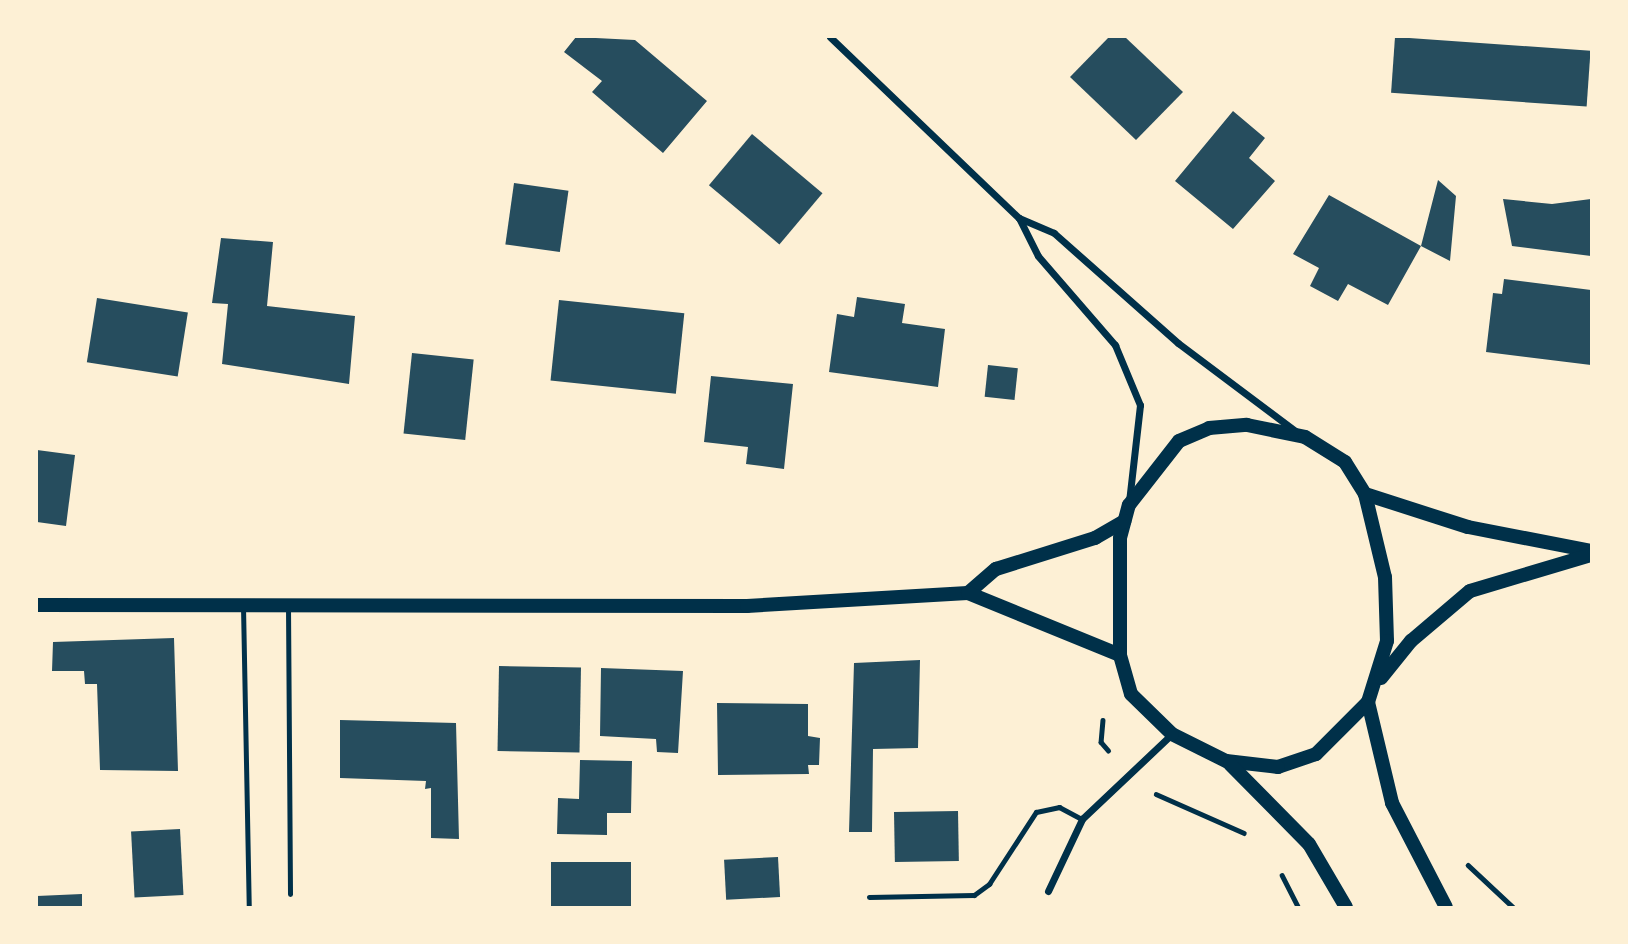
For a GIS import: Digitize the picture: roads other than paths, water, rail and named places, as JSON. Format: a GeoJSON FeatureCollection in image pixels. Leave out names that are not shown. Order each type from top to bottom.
{"type":"FeatureCollection","features":[{"type":"Feature","properties":{"kind":"main road"},"geometry":{"type":"LineString","coordinates":[[1346,907],[1308,844],[1226,761],[1172,734],[1131,694],[1119,655],[1124,521],[1129,505],[1179,441],[1209,428],[1273,427],[1304,437],[1345,462],[1365,494],[1387,612],[1378,682]]}},
{"type":"Feature","properties":{"kind":"main road"},"geometry":{"type":"LineString","coordinates":[[1365,494],[1468,527],[1591,553]]}},
{"type":"Feature","properties":{"kind":"main road"},"geometry":{"type":"LineString","coordinates":[[968,593],[996,569],[1094,538],[1124,521]]}},
{"type":"Feature","properties":{"kind":"main road"},"geometry":{"type":"LineString","coordinates":[[1226,761],[1278,767],[1316,754],[1368,702],[1378,682],[1410,641],[1470,591],[1591,553]]}},
{"type":"Feature","properties":{"kind":"main road"},"geometry":{"type":"LineString","coordinates":[[37,605],[747,606],[968,593],[1119,655]]}},
{"type":"Feature","properties":{"kind":"main road"},"geometry":{"type":"LineString","coordinates":[[1368,702],[1392,803],[1446,907]]}},
{"type":"Feature","properties":{"kind":"street"},"geometry":{"type":"LineString","coordinates":[[830,37],[1019,218],[1038,256],[1115,345],[1140,405],[1129,505]]}},
{"type":"Feature","properties":{"kind":"street"},"geometry":{"type":"LineString","coordinates":[[1019,218],[1054,233],[1188,351],[1304,437]]}},
{"type":"Feature","properties":{"kind":"street"},"geometry":{"type":"LineString","coordinates":[[1048,891],[1082,819],[1172,734]]}},
{"type":"Feature","properties":{"kind":"lane"},"geometry":{"type":"LineString","coordinates":[[243,606],[248,907]]}},
{"type":"Feature","properties":{"kind":"lane"},"geometry":{"type":"LineString","coordinates":[[288,606],[290,894]]}},
{"type":"Feature","properties":{"kind":"lane"},"geometry":{"type":"LineString","coordinates":[[869,897],[974,895],[989,884],[1036,812],[1059,807],[1082,819]]}}]}
